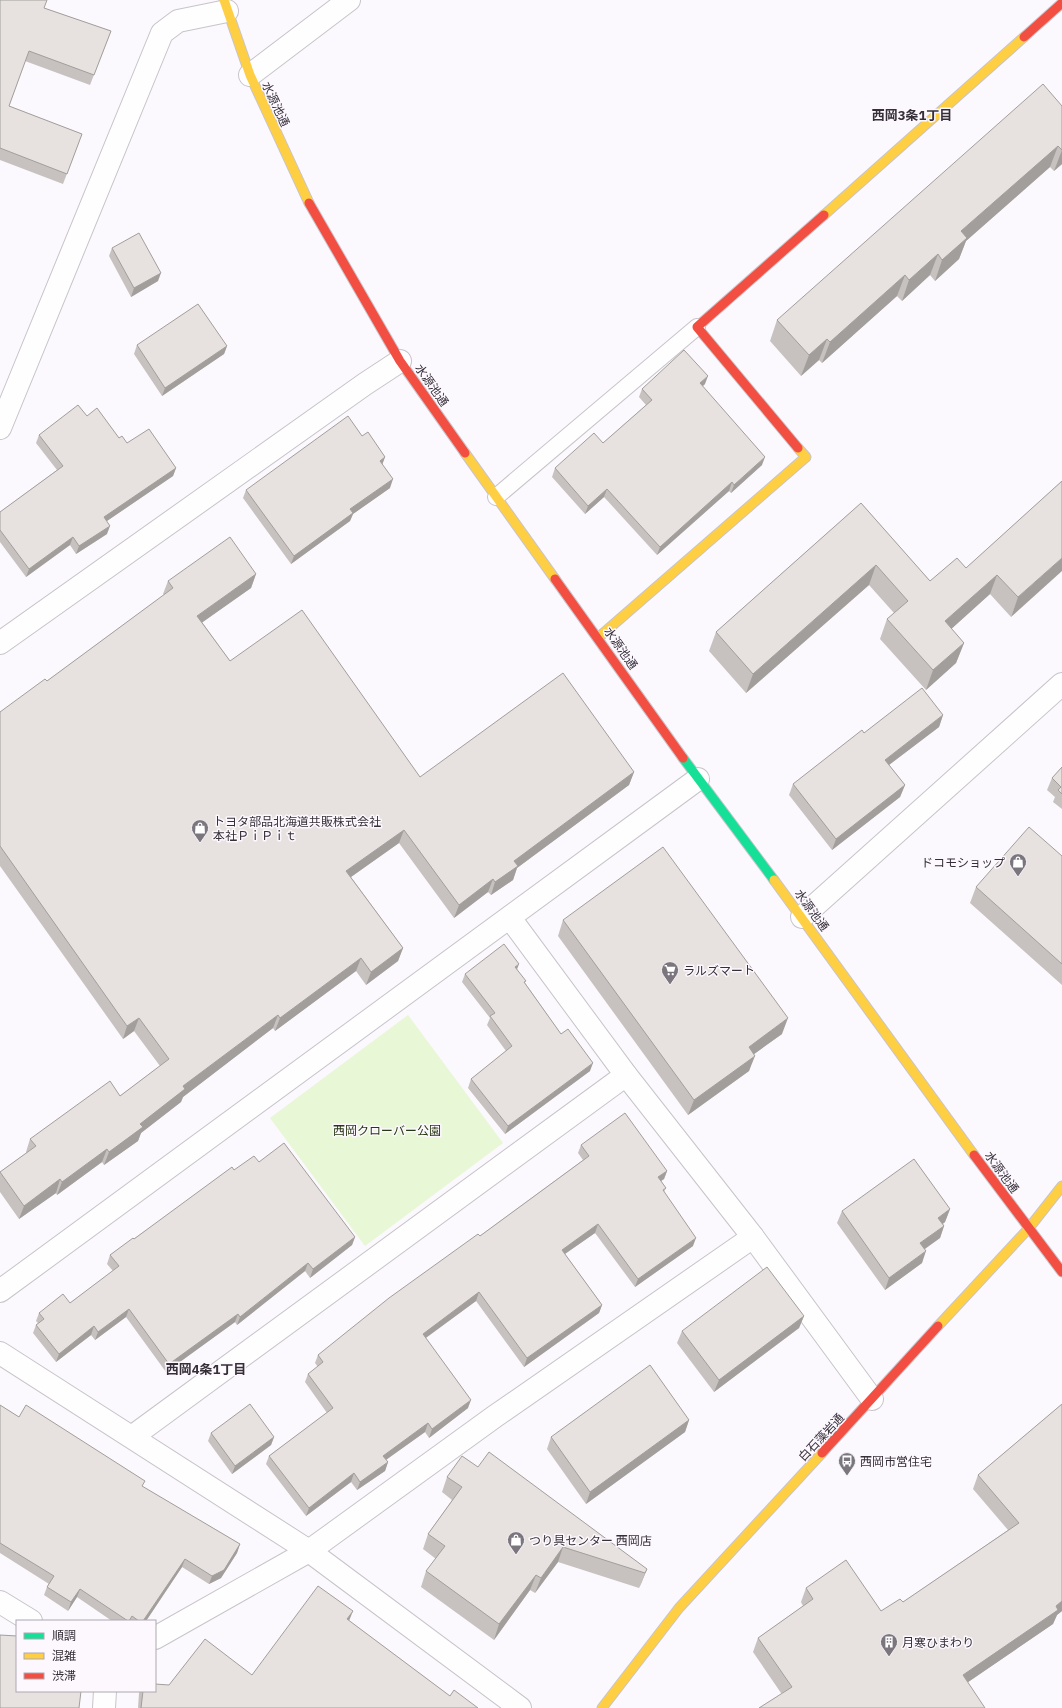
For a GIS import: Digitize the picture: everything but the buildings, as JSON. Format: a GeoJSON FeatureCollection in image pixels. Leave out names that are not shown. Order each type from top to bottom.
{"type":"FeatureCollection","features":[{"type":"Feature","properties":{"kind":"street"},"geometry":{"type":"LineString","coordinates":[[250,75],[349,0]]}},
{"type":"Feature","properties":{"kind":"street"},"geometry":{"type":"LineString","coordinates":[[599,637],[806,457],[697,327],[1062,3]]}},
{"type":"Feature","properties":{"kind":"street"},"geometry":{"type":"LineString","coordinates":[[0,428],[162,33],[178,21],[226,6]]}},
{"type":"Feature","properties":{"kind":"street","name":"水源池通"},"geometry":{"type":"LineString","coordinates":[[226,6],[250,75],[314,214],[400,361],[496,497],[599,637],[698,779],[802,917],[1062,1272]]}},
{"type":"Feature","properties":{"kind":"street"},"geometry":{"type":"LineString","coordinates":[[0,643],[365,384],[400,361]]}},
{"type":"Feature","properties":{"kind":"street"},"geometry":{"type":"LineString","coordinates":[[802,917],[1062,684]]}},
{"type":"Feature","properties":{"kind":"street"},"geometry":{"type":"LineString","coordinates":[[0,1291],[698,779]]}},
{"type":"Feature","properties":{"kind":"street"},"geometry":{"type":"LineString","coordinates":[[510,918],[626,1075],[754,1237],[872,1399]]}},
{"type":"Feature","properties":{"kind":"street"},"geometry":{"type":"LineString","coordinates":[[133,1436],[626,1075]]}},
{"type":"Feature","properties":{"kind":"street","name":"白石藻岩通"},"geometry":{"type":"LineString","coordinates":[[602,1708],[679,1608],[1029,1228],[1062,1186]]}},
{"type":"Feature","properties":{"kind":"street"},"geometry":{"type":"LineString","coordinates":[[156,1637],[309,1551],[494,1417],[754,1237]]}},
{"type":"Feature","properties":{"kind":"street"},"geometry":{"type":"LineString","coordinates":[[0,1353],[133,1436],[309,1551],[520,1708]]}},
{"type":"Feature","properties":{"kind":"street"},"geometry":{"type":"LineString","coordinates":[[0,1602],[29,1620]]}},
{"type":"Feature","properties":{"kind":"street"},"geometry":{"type":"LineString","coordinates":[[104,1708],[105,1692]]}},
{"type":"Feature","properties":{"kind":"lane"},"geometry":{"type":"LineString","coordinates":[[496,497],[697,327]]}},
{"type":"Feature","properties":{"kind":"green space","name":"西岡クローバー公園"},"geometry":{"type":"Polygon","coordinates":[[[408,1015],[503,1143],[365,1246],[270,1118],[408,1015]]]}},
{"type":"Feature","properties":{"kind":"traffic: fast"},"geometry":{"type":"LineString","coordinates":[[683,758],[774,880]]}},
{"type":"Feature","properties":{"kind":"traffic: slow"},"geometry":{"type":"LineString","coordinates":[[224,0],[250,75],[309,203]]}},
{"type":"Feature","properties":{"kind":"traffic: slow"},"geometry":{"type":"LineString","coordinates":[[824,215],[1024,37]]}},
{"type":"Feature","properties":{"kind":"traffic: slow"},"geometry":{"type":"LineString","coordinates":[[599,637],[806,457],[798,448]]}},
{"type":"Feature","properties":{"kind":"traffic: slow"},"geometry":{"type":"LineString","coordinates":[[465,453],[555,579]]}},
{"type":"Feature","properties":{"kind":"traffic: slow"},"geometry":{"type":"LineString","coordinates":[[774,880],[974,1155]]}},
{"type":"Feature","properties":{"kind":"traffic: slow"},"geometry":{"type":"LineString","coordinates":[[938,1326],[1029,1228],[1062,1186]]}},
{"type":"Feature","properties":{"kind":"traffic: slow"},"geometry":{"type":"LineString","coordinates":[[602,1708],[679,1608],[822,1453]]}},
{"type":"Feature","properties":{"kind":"traffic: jam"},"geometry":{"type":"LineString","coordinates":[[1024,37],[1062,3]]}},
{"type":"Feature","properties":{"kind":"traffic: jam"},"geometry":{"type":"LineString","coordinates":[[309,203],[400,361],[465,453]]}},
{"type":"Feature","properties":{"kind":"traffic: jam"},"geometry":{"type":"LineString","coordinates":[[798,448],[697,327],[824,215]]}},
{"type":"Feature","properties":{"kind":"traffic: jam"},"geometry":{"type":"LineString","coordinates":[[555,579],[683,758]]}},
{"type":"Feature","properties":{"kind":"traffic: jam"},"geometry":{"type":"LineString","coordinates":[[974,1155],[1062,1272]]}},
{"type":"Feature","properties":{"kind":"traffic: jam"},"geometry":{"type":"LineString","coordinates":[[822,1453],[938,1326]]}},
{"type":"Feature","properties":{"kind":"place","name":"トヨタ部品北海道共販株式会社 本社ＰｉＰｉｔ"},"geometry":{"type":"Point","coordinates":[200,843]}},
{"type":"Feature","properties":{"kind":"place","name":"ドコモショップ"},"geometry":{"type":"Point","coordinates":[1018,877]}},
{"type":"Feature","properties":{"kind":"place","name":"ラルズマート"},"geometry":{"type":"Point","coordinates":[670,985]}},
{"type":"Feature","properties":{"kind":"place","name":"西岡市営住宅"},"geometry":{"type":"Point","coordinates":[847,1476]}},
{"type":"Feature","properties":{"kind":"place","name":"つり具センター 西岡店"},"geometry":{"type":"Point","coordinates":[516,1555]}},
{"type":"Feature","properties":{"kind":"place","name":"月寒ひまわり"},"geometry":{"type":"Point","coordinates":[889,1657]}},
{"type":"Feature","properties":{"kind":"district","name":"西岡3条1丁目"},"geometry":{"type":"Point","coordinates":[912,115]}},
{"type":"Feature","properties":{"kind":"district","name":"西岡4条1丁目"},"geometry":{"type":"Point","coordinates":[206,1369]}}]}
